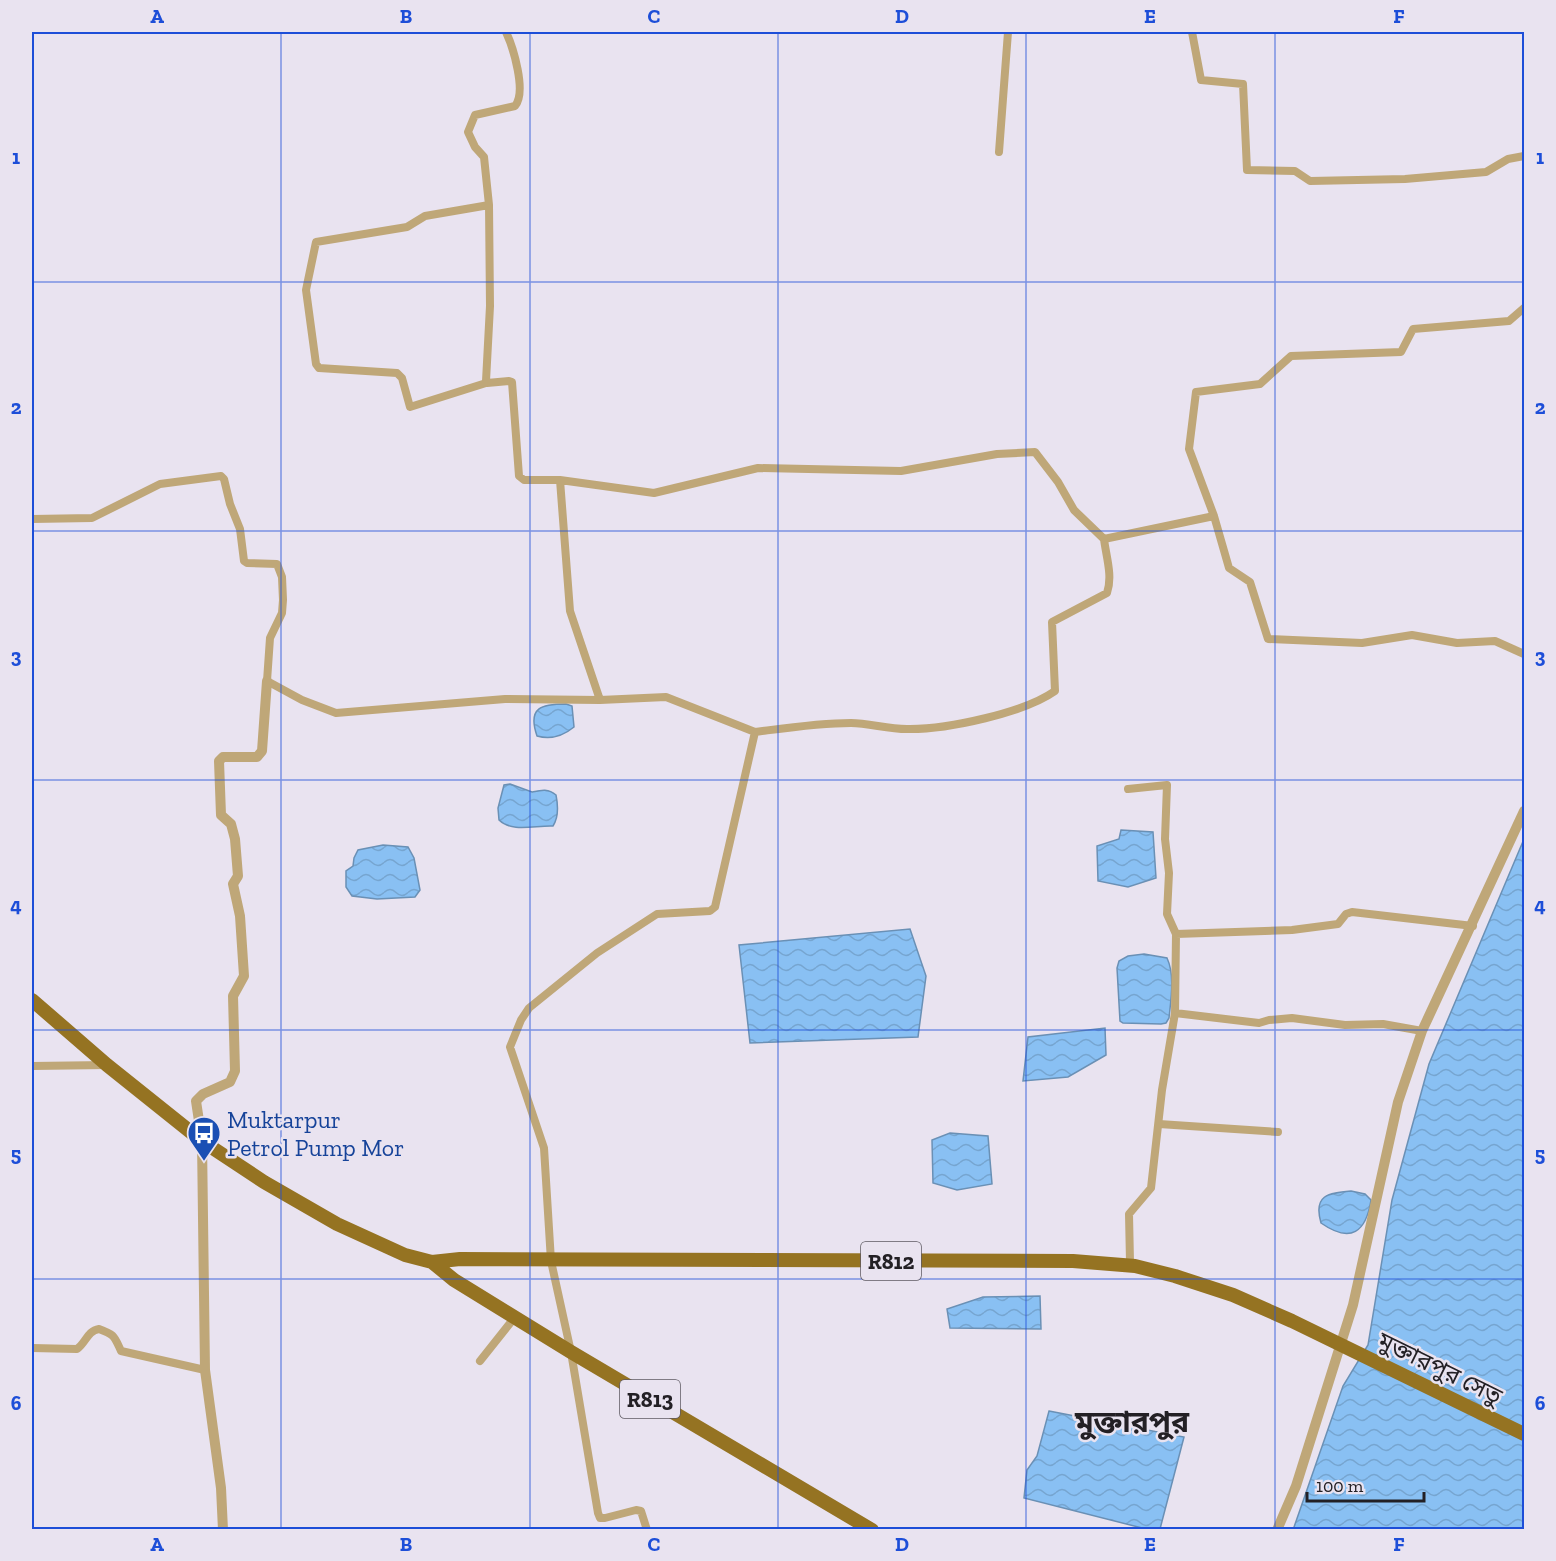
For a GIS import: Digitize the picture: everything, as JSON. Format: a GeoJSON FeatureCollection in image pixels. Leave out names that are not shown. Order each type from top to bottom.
{"type":"FeatureCollection","features":[{"type":"Feature","properties":{"kind":"main road","name":"R812"},"geometry":{"type":"LineString","coordinates":[[32,1000],[107,1065],[202,1141],[264,1182],[337,1224],[405,1255],[432,1262],[460,1259],[1073,1261],[1136,1266]]}},
{"type":"Feature","properties":{"kind":"main road","name":"R813"},"geometry":{"type":"LineString","coordinates":[[432,1262],[454,1280],[571,1352],[872,1530]]}},
{"type":"Feature","properties":{"kind":"main road","name":"মুক্তারপুর সেতু"},"geometry":{"type":"LineString","coordinates":[[1136,1266],[1233,1295],[1524,1434]]}},
{"type":"Feature","properties":{"kind":"street"},"geometry":{"type":"LineString","coordinates":[[486,383],[490,306],[489,205],[484,157],[475,147],[468,132],[475,115],[516,106],[518,103],[520,85],[517,64],[506,32]]}},
{"type":"Feature","properties":{"kind":"street"},"geometry":{"type":"LineString","coordinates":[[999,152],[1008,32]]}},
{"type":"Feature","properties":{"kind":"street"},"geometry":{"type":"LineString","coordinates":[[1192,32],[1201,80],[1243,84],[1247,170],[1295,171],[1310,181],[1404,179],[1486,172],[1508,159],[1524,156]]}},
{"type":"Feature","properties":{"kind":"street"},"geometry":{"type":"LineString","coordinates":[[267,681],[302,700],[336,713],[506,699],[600,700],[666,697],[755,732],[853,723],[909,729],[922,728],[972,721],[1008,712],[1052,693],[1056,687],[1052,622],[1107,593],[1109,569],[1104,539],[1074,510],[1058,482],[1035,452],[997,454],[901,471],[758,468],[654,493],[560,480],[524,480],[519,476],[512,382],[486,383],[410,407],[402,378],[397,373],[319,368],[316,364],[306,290],[316,242],[407,228],[425,216],[489,205]]}},
{"type":"Feature","properties":{"kind":"street"},"geometry":{"type":"LineString","coordinates":[[1524,308],[1509,321],[1413,329],[1401,352],[1291,356],[1260,384],[1196,392],[1189,449],[1214,516],[1229,568],[1250,582],[1268,639],[1362,643],[1412,635],[1457,643],[1495,641],[1524,654]]}},
{"type":"Feature","properties":{"kind":"street"},"geometry":{"type":"LineString","coordinates":[[32,519],[92,518],[160,483],[220,476],[224,478],[230,504],[240,530],[244,561],[277,564],[282,577],[282,613],[270,638],[262,751],[257,757],[223,757],[219,765],[221,815],[231,824],[235,839],[238,876],[233,884],[240,916],[244,976],[233,996],[235,1071],[230,1082],[203,1094],[196,1101],[202,1141],[205,1370],[221,1488],[223,1530]]}},
{"type":"Feature","properties":{"kind":"street"},"geometry":{"type":"LineString","coordinates":[[560,480],[570,611],[600,700]]}},
{"type":"Feature","properties":{"kind":"street"},"geometry":{"type":"LineString","coordinates":[[1104,539],[1214,516]]}},
{"type":"Feature","properties":{"kind":"street"},"geometry":{"type":"LineString","coordinates":[[647,1530],[640,1511],[605,1518],[600,1518],[598,1513],[571,1352],[551,1260],[544,1148],[510,1047],[521,1020],[529,1008],[597,953],[657,914],[710,911],[715,907],[755,732]]}},
{"type":"Feature","properties":{"kind":"street"},"geometry":{"type":"LineString","coordinates":[[1128,789],[1167,784],[1165,839],[1169,873],[1167,914],[1176,933],[1175,1013],[1154,1150],[1151,1188],[1129,1214],[1130,1262],[1136,1266]]}},
{"type":"Feature","properties":{"kind":"street"},"geometry":{"type":"LineString","coordinates":[[1277,1530],[1296,1486],[1353,1305],[1398,1101],[1422,1031],[1473,926],[1524,811]]}},
{"type":"Feature","properties":{"kind":"street"},"geometry":{"type":"LineString","coordinates":[[1176,933],[1292,930],[1338,924],[1346,914],[1352,912],[1473,926]]}},
{"type":"Feature","properties":{"kind":"street"},"geometry":{"type":"LineString","coordinates":[[1175,1013],[1259,1023],[1292,1018],[1345,1025],[1383,1024],[1422,1031]]}},
{"type":"Feature","properties":{"kind":"street"},"geometry":{"type":"LineString","coordinates":[[32,1066],[107,1065]]}},
{"type":"Feature","properties":{"kind":"street"},"geometry":{"type":"LineString","coordinates":[[1159,1124],[1278,1132]]}},
{"type":"Feature","properties":{"kind":"street"},"geometry":{"type":"LineString","coordinates":[[480,1361],[515,1317]]}},
{"type":"Feature","properties":{"kind":"street"},"geometry":{"type":"LineString","coordinates":[[32,1348],[77,1349],[82,1346],[90,1333],[99,1329],[111,1333],[116,1338],[121,1351],[205,1370]]}},
{"type":"Feature","properties":{"kind":"water"},"geometry":{"type":"Polygon","coordinates":[[[566,704],[572,706],[574,727],[557,736],[547,738],[537,736],[534,726],[535,713],[544,706],[566,704]]]}},
{"type":"Feature","properties":{"kind":"water"},"geometry":{"type":"Polygon","coordinates":[[[510,784],[532,792],[547,790],[556,795],[558,807],[553,826],[517,827],[504,824],[499,820],[498,808],[504,785],[510,784]]]}},
{"type":"Feature","properties":{"kind":"water"},"geometry":{"type":"Polygon","coordinates":[[[1121,830],[1153,832],[1156,878],[1128,887],[1098,881],[1097,846],[1119,839],[1121,830]]]}},
{"type":"Feature","properties":{"kind":"water"},"geometry":{"type":"Polygon","coordinates":[[[1524,839],[1524,1529],[1293,1530],[1343,1386],[1368,1345],[1392,1200],[1429,1064],[1524,839]]]}},
{"type":"Feature","properties":{"kind":"water"},"geometry":{"type":"Polygon","coordinates":[[[383,845],[408,847],[414,858],[420,890],[415,897],[377,899],[352,896],[346,887],[346,871],[353,866],[358,850],[383,845]]]}},
{"type":"Feature","properties":{"kind":"water"},"geometry":{"type":"Polygon","coordinates":[[[910,929],[926,976],[918,1037],[750,1043],[739,945],[910,929]]]}},
{"type":"Feature","properties":{"kind":"water"},"geometry":{"type":"Polygon","coordinates":[[[1144,954],[1167,958],[1172,979],[1169,1018],[1166,1023],[1123,1023],[1120,1021],[1117,968],[1119,961],[1128,956],[1144,954]]]}},
{"type":"Feature","properties":{"kind":"water"},"geometry":{"type":"Polygon","coordinates":[[[1105,1028],[1106,1055],[1068,1077],[1023,1081],[1028,1037],[1105,1028]]]}},
{"type":"Feature","properties":{"kind":"water"},"geometry":{"type":"Polygon","coordinates":[[[950,1133],[988,1136],[992,1184],[957,1190],[933,1183],[932,1140],[950,1133]]]}},
{"type":"Feature","properties":{"kind":"water"},"geometry":{"type":"Polygon","coordinates":[[[1351,1191],[1365,1194],[1371,1200],[1369,1211],[1361,1227],[1349,1233],[1341,1233],[1321,1223],[1319,1206],[1324,1197],[1351,1191]]]}},
{"type":"Feature","properties":{"kind":"water"},"geometry":{"type":"Polygon","coordinates":[[[1040,1296],[1041,1329],[950,1328],[947,1309],[983,1297],[1040,1296]]]}},
{"type":"Feature","properties":{"kind":"water"},"geometry":{"type":"Polygon","coordinates":[[[1049,1411],[1184,1437],[1160,1529],[1146,1529],[1024,1498],[1027,1470],[1037,1456],[1049,1411]]]}},
{"type":"Feature","properties":{"kind":"place","name":"Muktarpur Petrol Pump Mor"},"geometry":{"type":"Point","coordinates":[204,1162]}},
{"type":"Feature","properties":{"kind":"district","name":"মুক্তারপুর"},"geometry":{"type":"Point","coordinates":[1132,1422]}}]}
